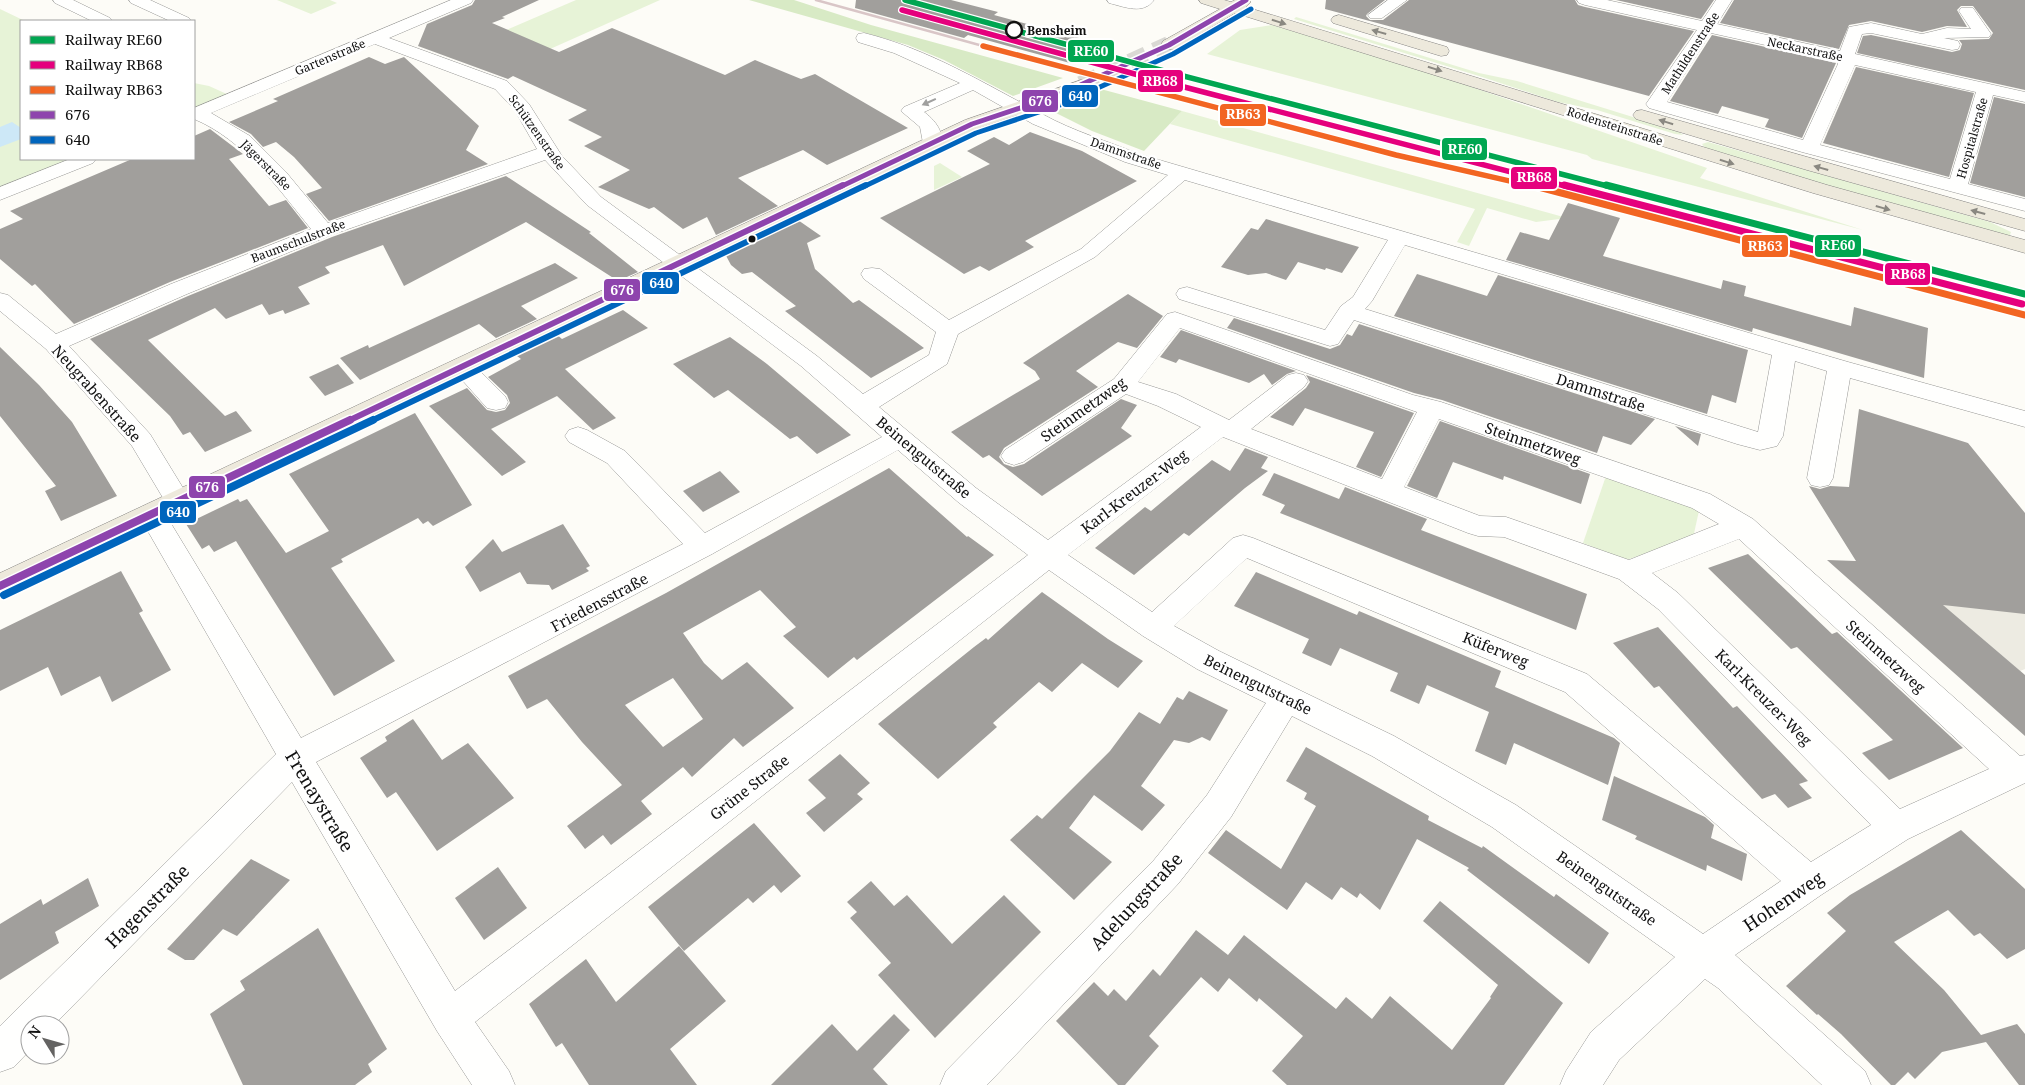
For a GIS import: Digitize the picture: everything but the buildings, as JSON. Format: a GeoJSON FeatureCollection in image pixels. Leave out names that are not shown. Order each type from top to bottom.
{"type":"FeatureCollection","features":[{"type":"Feature","properties":{"kind":"main road","name":"Rodensteinstraße"},"geometry":{"type":"LineString","coordinates":[[1207,0],[1239,4],[1680,147],[1862,202],[2025,247]]}},
{"type":"Feature","properties":{"kind":"main road"},"geometry":{"type":"LineString","coordinates":[[1169,45],[1239,4]]}},
{"type":"Feature","properties":{"kind":"main road"},"geometry":{"type":"LineString","coordinates":[[1325,16],[1454,55]]}},
{"type":"Feature","properties":{"kind":"main road"},"geometry":{"type":"LineString","coordinates":[[0,586],[932,142],[972,124],[1056,96],[1081,85]]}},
{"type":"Feature","properties":{"kind":"main road","name":"Rodensteinstraße"},"geometry":{"type":"LineString","coordinates":[[1625,110],[1696,132],[2025,225]]}},
{"type":"Feature","properties":{"kind":"main road"},"geometry":{"type":"LineString","coordinates":[[1680,147],[1692,142],[1696,137],[1696,132]]}},
{"type":"Feature","properties":{"kind":"street"},"geometry":{"type":"LineString","coordinates":[[60,0],[102,20]]}},
{"type":"Feature","properties":{"kind":"street"},"geometry":{"type":"LineString","coordinates":[[137,0],[181,20]]}},
{"type":"Feature","properties":{"kind":"street","name":"Gartenstraße"},"geometry":{"type":"LineString","coordinates":[[196,113],[466,0]]}},
{"type":"Feature","properties":{"kind":"street"},"geometry":{"type":"LineString","coordinates":[[1115,0],[1138,5],[1146,0]]}},
{"type":"Feature","properties":{"kind":"street"},"geometry":{"type":"LineString","coordinates":[[1376,15],[1399,0]]}},
{"type":"Feature","properties":{"kind":"street","name":"Neckarstraße"},"geometry":{"type":"LineString","coordinates":[[1585,0],[2025,97]]}},
{"type":"Feature","properties":{"kind":"street","name":"Mathildenstraße"},"geometry":{"type":"LineString","coordinates":[[1724,0],[1655,104],[1809,148]]}},
{"type":"Feature","properties":{"kind":"street"},"geometry":{"type":"LineString","coordinates":[[1918,38],[1947,32],[1983,34],[1967,11]]}},
{"type":"Feature","properties":{"kind":"street"},"geometry":{"type":"LineString","coordinates":[[1952,45],[1871,28],[1853,31],[1846,58],[1847,64],[1809,148],[2025,205]]}},
{"type":"Feature","properties":{"kind":"street","name":"Schützenstraße"},"geometry":{"type":"LineString","coordinates":[[375,38],[501,85],[512,94],[548,152],[568,176],[594,201],[677,263]]}},
{"type":"Feature","properties":{"kind":"street","name":"Dammstraße"},"geometry":{"type":"LineString","coordinates":[[864,38],[900,49],[974,83],[1039,120],[1132,158],[1840,367],[2025,419]]}},
{"type":"Feature","properties":{"kind":"street"},"geometry":{"type":"LineString","coordinates":[[932,142],[932,134],[925,120],[910,111],[974,83]]}},
{"type":"Feature","properties":{"kind":"street","name":"Hospitalstraße"},"geometry":{"type":"LineString","coordinates":[[1957,188],[1986,89]]}},
{"type":"Feature","properties":{"kind":"street","name":"Jägerstraße"},"geometry":{"type":"LineString","coordinates":[[196,113],[243,140],[279,176],[324,231]]}},
{"type":"Feature","properties":{"kind":"street","name":"Baumschulstraße"},"geometry":{"type":"LineString","coordinates":[[54,344],[179,289],[324,231],[548,152]]}},
{"type":"Feature","properties":{"kind":"street"},"geometry":{"type":"LineString","coordinates":[[0,194],[84,160]]}},
{"type":"Feature","properties":{"kind":"street"},"geometry":{"type":"LineString","coordinates":[[862,406],[939,359],[948,330],[1088,253],[1183,172]]}},
{"type":"Feature","properties":{"kind":"street"},"geometry":{"type":"LineString","coordinates":[[1187,294],[1330,339],[1349,310],[1361,301],[1400,237]]}},
{"type":"Feature","properties":{"kind":"street","name":"Beinengutstraße"},"geometry":{"type":"LineString","coordinates":[[677,263],[809,361],[967,495],[1048,555],[1154,628],[1208,660],[1383,746],[1504,816],[1731,974],[1851,1085]]}},
{"type":"Feature","properties":{"kind":"street"},"geometry":{"type":"LineString","coordinates":[[872,274],[948,330]]}},
{"type":"Feature","properties":{"kind":"street","name":"Neugrabenstraße"},"geometry":{"type":"LineString","coordinates":[[0,300],[54,344],[141,440],[164,508]]}},
{"type":"Feature","properties":{"kind":"street","name":"Dammstraße"},"geometry":{"type":"LineString","coordinates":[[1349,310],[1536,372],[1760,441],[1768,440],[1770,436],[1785,350]]}},
{"type":"Feature","properties":{"kind":"street","name":"Steinmetzweg"},"geometry":{"type":"LineString","coordinates":[[1014,456],[1123,385],[1175,319],[1406,401],[1432,408],[1701,501],[1743,526],[2020,770]]}},
{"type":"Feature","properties":{"kind":"street"},"geometry":{"type":"LineString","coordinates":[[463,367],[496,402]]}},
{"type":"Feature","properties":{"kind":"street"},"geometry":{"type":"LineString","coordinates":[[1820,478],[1840,367]]}},
{"type":"Feature","properties":{"kind":"street","name":"Karl-Kreuzer-Weg"},"geometry":{"type":"LineString","coordinates":[[1048,555],[1226,428],[1296,381]]}},
{"type":"Feature","properties":{"kind":"street","name":"Karl-Kreuzer-Weg"},"geometry":{"type":"LineString","coordinates":[[1123,385],[1167,400],[1226,428],[1478,526],[1506,527],[1629,571],[1668,601],[1896,828]]}},
{"type":"Feature","properties":{"kind":"street"},"geometry":{"type":"LineString","coordinates":[[1389,491],[1432,408]]}},
{"type":"Feature","properties":{"kind":"street"},"geometry":{"type":"LineString","coordinates":[[578,436],[616,457],[702,547]]}},
{"type":"Feature","properties":{"kind":"street","name":"Friedensstraße"},"geometry":{"type":"LineString","coordinates":[[294,758],[702,547],[900,438]]}},
{"type":"Feature","properties":{"kind":"street","name":"Frenaystraße"},"geometry":{"type":"LineString","coordinates":[[164,508],[294,758],[450,1018],[495,1085]]}},
{"type":"Feature","properties":{"kind":"street"},"geometry":{"type":"LineString","coordinates":[[1629,571],[1743,526]]}},
{"type":"Feature","properties":{"kind":"street","name":"Küferweg"},"geometry":{"type":"LineString","coordinates":[[1154,628],[1243,545],[1576,682],[1809,883]]}},
{"type":"Feature","properties":{"kind":"street","name":"Grüne Straße"},"geometry":{"type":"LineString","coordinates":[[450,1018],[1048,555]]}},
{"type":"Feature","properties":{"kind":"street","name":"Adelungstraße"},"geometry":{"type":"LineString","coordinates":[[960,1085],[1166,872],[1218,806],[1286,698]]}},
{"type":"Feature","properties":{"kind":"street","name":"Hagenstraße"},"geometry":{"type":"LineString","coordinates":[[0,1053],[294,758]]}},
{"type":"Feature","properties":{"kind":"street","name":"Hohenweg"},"geometry":{"type":"LineString","coordinates":[[1580,1085],[1605,1046],[1704,955],[1809,883],[1896,828],[2020,770]]}},
{"type":"Feature","properties":{"kind":"green space"},"geometry":{"type":"Polygon","coordinates":[[[277,0],[330,0],[337,3],[311,14],[277,0]]]}},
{"type":"Feature","properties":{"kind":"green space"},"geometry":{"type":"Polygon","coordinates":[[[576,0],[660,0],[496,73],[446,56],[576,0]]]}},
{"type":"Feature","properties":{"kind":"green space"},"geometry":{"type":"Polygon","coordinates":[[[749,0],[794,0],[871,25],[1063,78],[1013,96],[944,60],[908,45],[749,0]]]}},
{"type":"Feature","properties":{"kind":"green space"},"geometry":{"type":"Polygon","coordinates":[[[0,9],[23,20],[20,20],[20,160],[72,160],[0,189],[0,9]]]}},
{"type":"Feature","properties":{"kind":"green space"},"geometry":{"type":"Polygon","coordinates":[[[1296,17],[1479,73],[1517,81],[1678,131],[1683,135],[1597,110],[1558,102],[1294,19],[1296,17]]]}},
{"type":"Feature","properties":{"kind":"green space"},"geometry":{"type":"Polygon","coordinates":[[[1272,25],[1405,64],[1707,168],[1700,178],[1863,230],[1592,159],[1587,155],[1207,54],[1240,30],[1272,25]]]}},
{"type":"Feature","properties":{"kind":"green space"},"geometry":{"type":"Polygon","coordinates":[[[195,83],[209,86],[229,95],[195,110],[195,83]]]}},
{"type":"Feature","properties":{"kind":"green space"},"geometry":{"type":"Polygon","coordinates":[[[1097,88],[1182,111],[1144,151],[1092,131],[1054,112],[1055,104],[1097,88]]]}},
{"type":"Feature","properties":{"kind":"green space"},"geometry":{"type":"Polygon","coordinates":[[[1182,111],[1567,218],[1536,222],[1487,208],[1469,246],[1457,242],[1475,209],[1170,124],[1182,111]]]}},
{"type":"Feature","properties":{"kind":"green space"},"geometry":{"type":"Polygon","coordinates":[[[1708,142],[1990,222],[2011,232],[2010,235],[2004,235],[1886,203],[1705,148],[1702,144],[1708,142]]]}},
{"type":"Feature","properties":{"kind":"green space"},"geometry":{"type":"Polygon","coordinates":[[[940,163],[962,177],[934,190],[934,166],[940,163]]]}},
{"type":"Feature","properties":{"kind":"green space"},"geometry":{"type":"Polygon","coordinates":[[[1607,473],[1700,506],[1693,538],[1626,560],[1583,543],[1607,473]]]}},
{"type":"Feature","properties":{"kind":"shaded area"},"geometry":{"type":"Polygon","coordinates":[[[1891,561],[2025,613],[2025,669],[2020,671],[1891,561]]]}},
{"type":"Feature","properties":{"kind":"water"},"geometry":{"type":"Polygon","coordinates":[[[12,122],[20,127],[20,139],[0,147],[0,127],[12,122]]]}},
{"type":"Feature","properties":{"kind":"tunnel"},"geometry":{"type":"LineString","coordinates":[[1081,85],[1169,45]]}},
{"type":"Feature","properties":{"kind":"railway"},"geometry":{"type":"LineString","coordinates":[[816,0],[983,46]]}},
{"type":"Feature","properties":{"kind":"rail line","name":"RE60"},"geometry":{"type":"LineString","coordinates":[[905,0],[1145,66],[2025,294]]}},
{"type":"Feature","properties":{"kind":"rail line","name":"RB68"},"geometry":{"type":"LineString","coordinates":[[902,10],[1142,76],[2022,304]]}},
{"type":"Feature","properties":{"kind":"rail line","name":"RB63"},"geometry":{"type":"LineString","coordinates":[[983,46],[1396,155],[1573,195],[2025,315]]}},
{"type":"Feature","properties":{"kind":"transit line","name":"676"},"geometry":{"type":"LineString","coordinates":[[0,586],[972,124],[1056,96],[1169,45],[1246,0]]}},
{"type":"Feature","properties":{"kind":"transit line","name":"640"},"geometry":{"type":"LineString","coordinates":[[4,595],[976,133],[1060,105],[1173,54],[1251,9]]}},
{"type":"Feature","properties":{"kind":"place","name":"Bensheim"},"geometry":{"type":"Point","coordinates":[1014,30]}}]}
